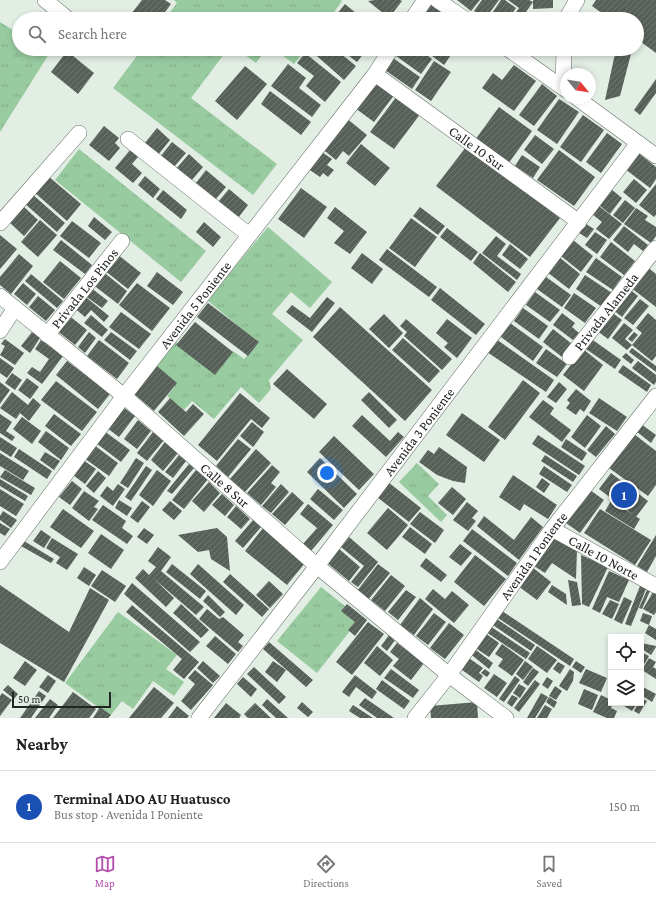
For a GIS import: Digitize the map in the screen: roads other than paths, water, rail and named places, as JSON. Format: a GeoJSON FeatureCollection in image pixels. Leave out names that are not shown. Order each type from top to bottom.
{"type":"FeatureCollection","features":[{"type":"Feature","properties":{"kind":"street"},"geometry":{"type":"LineString","coordinates":[[45,0],[60,12]]}},
{"type":"Feature","properties":{"kind":"street"},"geometry":{"type":"LineString","coordinates":[[417,12],[425,0]]}},
{"type":"Feature","properties":{"kind":"street"},"geometry":{"type":"LineString","coordinates":[[436,0],[454,12]]}},
{"type":"Feature","properties":{"kind":"street"},"geometry":{"type":"LineString","coordinates":[[564,0],[565,12]]}},
{"type":"Feature","properties":{"kind":"street"},"geometry":{"type":"LineString","coordinates":[[570,12],[577,0]]}},
{"type":"Feature","properties":{"kind":"street","name":"Avenida 5 Poniente"},"geometry":{"type":"LineString","coordinates":[[0,562],[124,396],[375,74],[387,56]]}},
{"type":"Feature","properties":{"kind":"street"},"geometry":{"type":"LineString","coordinates":[[518,56],[560,86]]}},
{"type":"Feature","properties":{"kind":"street"},"geometry":{"type":"LineString","coordinates":[[564,56],[564,68]]}},
{"type":"Feature","properties":{"kind":"street","name":"Calle 10 Sur"},"geometry":{"type":"LineString","coordinates":[[375,74],[579,222]]}},
{"type":"Feature","properties":{"kind":"street"},"geometry":{"type":"LineString","coordinates":[[585,104],[656,156]]}},
{"type":"Feature","properties":{"kind":"street"},"geometry":{"type":"LineString","coordinates":[[0,223],[79,133]]}},
{"type":"Feature","properties":{"kind":"street"},"geometry":{"type":"LineString","coordinates":[[128,139],[249,235]]}},
{"type":"Feature","properties":{"kind":"street","name":"Avenida 3 Poniente"},"geometry":{"type":"LineString","coordinates":[[199,718],[317,566],[638,143]]}},
{"type":"Feature","properties":{"kind":"street","name":"Privada Los Pinos"},"geometry":{"type":"LineString","coordinates":[[47,335],[122,242]]}},
{"type":"Feature","properties":{"kind":"street","name":"Privada Alameda"},"geometry":{"type":"LineString","coordinates":[[570,357],[656,248]]}},
{"type":"Feature","properties":{"kind":"street","name":"Calle 8 Sur"},"geometry":{"type":"LineString","coordinates":[[0,296],[124,396],[317,566],[449,675],[506,718]]}},
{"type":"Feature","properties":{"kind":"street"},"geometry":{"type":"LineString","coordinates":[[0,331],[15,308]]}},
{"type":"Feature","properties":{"kind":"street","name":"Avenida 1 Poniente"},"geometry":{"type":"LineString","coordinates":[[415,718],[449,675],[552,529],[656,396]]}},
{"type":"Feature","properties":{"kind":"street","name":"Calle 10 Norte"},"geometry":{"type":"LineString","coordinates":[[552,529],[656,586]]}},
{"type":"Feature","properties":{"kind":"place","name":"Terminal ADO AU Huatusco"},"geometry":{"type":"Point","coordinates":[624,495]}}]}
